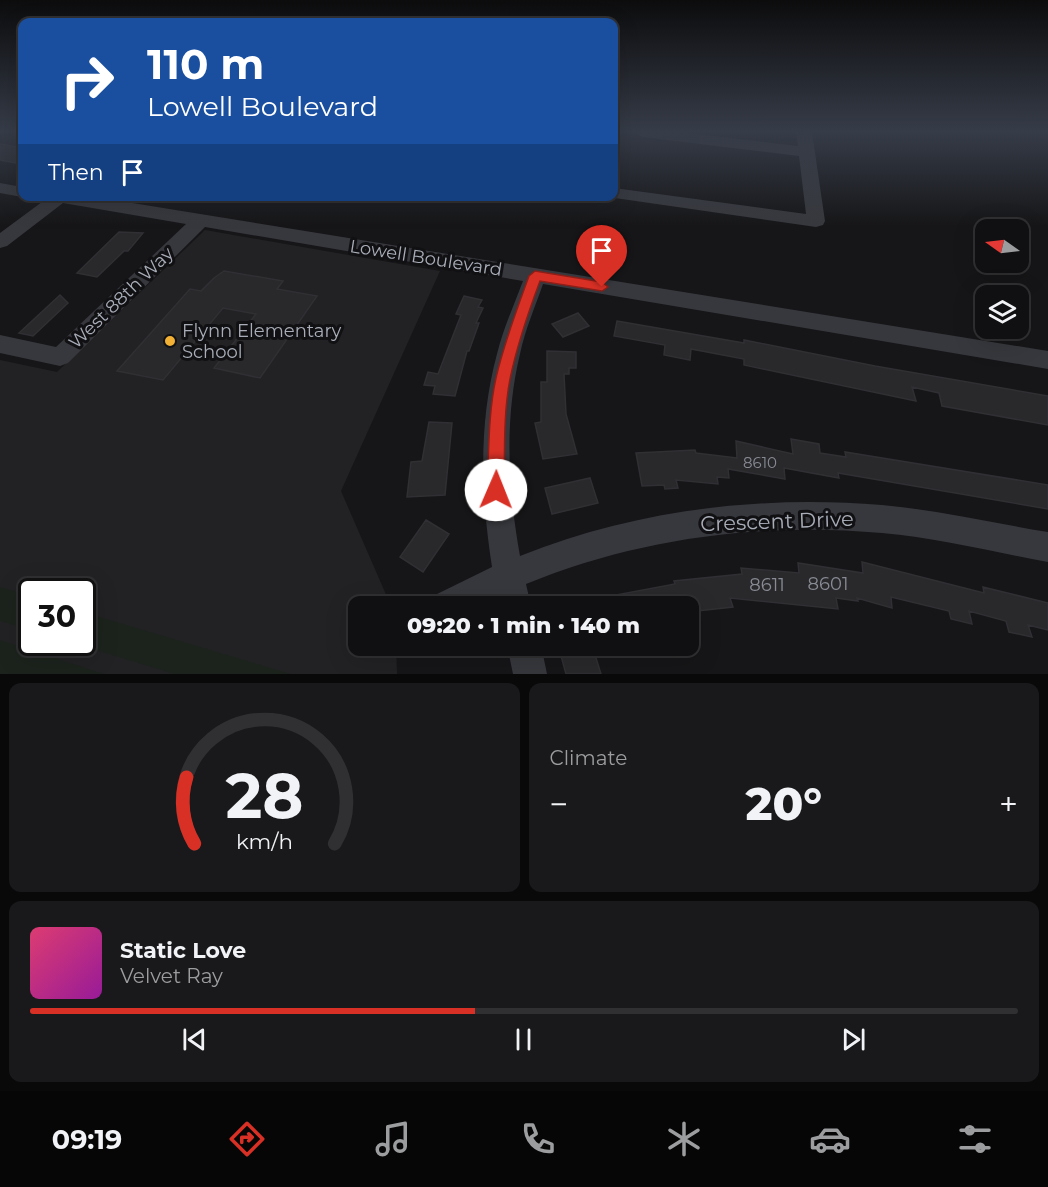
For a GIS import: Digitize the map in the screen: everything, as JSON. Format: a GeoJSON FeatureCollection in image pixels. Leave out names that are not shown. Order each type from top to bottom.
{"type":"FeatureCollection","features":[{"type":"Feature","properties":{"kind":"street"},"geometry":{"type":"LineString","coordinates":[[618,194],[816,221],[808,163]]}},
{"type":"Feature","properties":{"kind":"street"},"geometry":{"type":"LineString","coordinates":[[0,188],[18,191]]}},
{"type":"Feature","properties":{"kind":"street"},"geometry":{"type":"LineString","coordinates":[[1,240],[53,201]]}},
{"type":"Feature","properties":{"kind":"street","name":"Lowell Boulevard"},"geometry":{"type":"LineString","coordinates":[[82,201],[1048,360]]}},
{"type":"Feature","properties":{"kind":"street","name":"West 88th Way"},"geometry":{"type":"LineString","coordinates":[[0,344],[60,357],[200,221]]}},
{"type":"Feature","properties":{"kind":"street"},"geometry":{"type":"LineString","coordinates":[[513,596],[496,490],[498,417],[508,354],[535,276]]}},
{"type":"Feature","properties":{"kind":"street","name":"Crescent Drive"},"geometry":{"type":"LineString","coordinates":[[467,596],[508,576],[579,550],[658,529],[730,518],[817,515],[883,519],[1048,547]]}},
{"type":"Feature","properties":{"kind":"street"},"geometry":{"type":"LineString","coordinates":[[526,656],[530,674]]}},
{"type":"Feature","properties":{"kind":"shaded area"},"geometry":{"type":"Polygon","coordinates":[[[205,230],[440,271],[341,491],[387,596],[348,596],[348,656],[396,656],[397,674],[0,674],[0,360],[57,372],[205,230]]]}},
{"type":"Feature","properties":{"kind":"shaded area"},"geometry":{"type":"Polygon","coordinates":[[[0,587],[18,592],[18,626],[0,621],[0,587]]]}},
{"type":"Feature","properties":{"kind":"shaded area"},"geometry":{"type":"Polygon","coordinates":[[[96,616],[291,674],[174,674],[96,650],[96,616]]]}},
{"type":"Feature","properties":{"kind":"shaded area"},"geometry":{"type":"Polygon","coordinates":[[[0,640],[18,646],[18,656],[49,656],[104,674],[0,674],[0,640]]]}},
{"type":"Feature","properties":{"kind":"building"},"geometry":{"type":"Polygon","coordinates":[[[119,232],[143,233],[128,251],[124,251],[97,277],[77,273],[119,232]]]}},
{"type":"Feature","properties":{"kind":"building","name":"Flynn Elementary School"},"geometry":{"type":"Polygon","coordinates":[[[224,271],[283,281],[277,289],[317,296],[260,378],[214,368],[256,314],[223,308],[163,380],[117,371],[190,289],[201,291],[224,271]]]}},
{"type":"Feature","properties":{"kind":"building"},"geometry":{"type":"Polygon","coordinates":[[[60,295],[68,303],[33,336],[19,333],[60,295]]]}},
{"type":"Feature","properties":{"kind":"building"},"geometry":{"type":"Polygon","coordinates":[[[464,296],[482,300],[478,307],[483,308],[476,323],[479,323],[469,351],[467,351],[455,396],[433,394],[435,386],[424,385],[428,372],[438,374],[461,315],[456,314],[464,296]]]}},
{"type":"Feature","properties":{"kind":"building"},"geometry":{"type":"Polygon","coordinates":[[[578,313],[589,326],[563,337],[552,324],[578,313]]]}},
{"type":"Feature","properties":{"kind":"building"},"geometry":{"type":"Polygon","coordinates":[[[617,321],[744,343],[744,340],[875,366],[1048,396],[1048,425],[942,406],[939,393],[912,387],[916,401],[744,365],[744,359],[691,349],[690,360],[664,355],[665,345],[614,336],[617,321]]]}},
{"type":"Feature","properties":{"kind":"building"},"geometry":{"type":"Polygon","coordinates":[[[547,351],[576,352],[576,368],[569,368],[569,374],[564,374],[566,414],[577,454],[543,459],[535,423],[541,422],[541,382],[547,382],[547,351]]]}},
{"type":"Feature","properties":{"kind":"building"},"geometry":{"type":"Polygon","coordinates":[[[429,422],[452,423],[445,495],[407,497],[411,462],[422,461],[429,422]]]}},
{"type":"Feature","properties":{"kind":"building"},"geometry":{"type":"Polygon","coordinates":[[[791,439],[819,444],[820,453],[846,457],[845,452],[1048,485],[1048,509],[838,473],[839,478],[784,468],[785,479],[728,469],[729,478],[717,477],[718,484],[676,480],[678,488],[665,489],[664,485],[642,486],[636,453],[695,450],[696,453],[737,458],[736,441],[793,454],[791,439]]]}},
{"type":"Feature","properties":{"kind":"building"},"geometry":{"type":"Polygon","coordinates":[[[590,478],[598,503],[552,514],[545,488],[590,478]]]}},
{"type":"Feature","properties":{"kind":"building"},"geometry":{"type":"Polygon","coordinates":[[[426,520],[449,534],[423,572],[400,557],[426,520]]]}},
{"type":"Feature","properties":{"kind":"building"},"geometry":{"type":"Polygon","coordinates":[[[862,562],[984,593],[983,587],[1048,603],[1048,630],[1028,625],[1032,637],[1009,632],[1006,621],[969,611],[972,624],[951,619],[949,611],[891,597],[892,608],[857,598],[858,601],[836,598],[838,609],[730,598],[733,607],[699,611],[699,596],[610,596],[675,584],[674,581],[742,574],[741,568],[799,573],[798,563],[863,573],[862,562]]]}},
{"type":"Feature","properties":{"kind":"building"},"geometry":{"type":"Polygon","coordinates":[[[561,656],[595,656],[601,674],[566,674],[561,656]]]}},
{"type":"Feature","properties":{"kind":"place","name":"Flynn Elementary School"},"geometry":{"type":"Point","coordinates":[170,341]}},
{"type":"Feature","properties":{"kind":"route"},"geometry":{"type":"LineString","coordinates":[[496,490],[498,417],[503,380],[508,354],[535,276],[602,287]]}}]}
